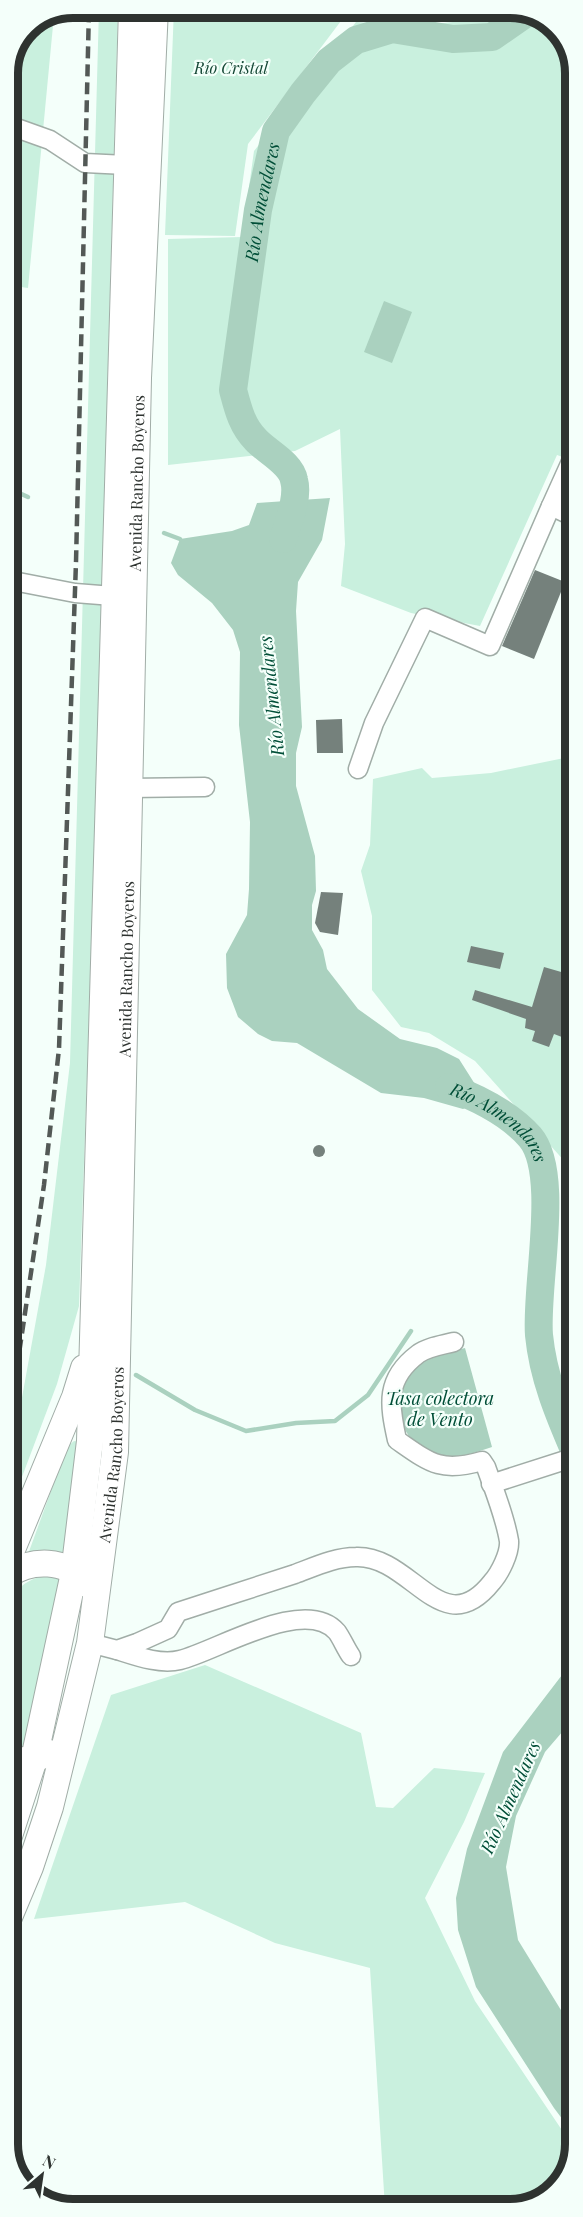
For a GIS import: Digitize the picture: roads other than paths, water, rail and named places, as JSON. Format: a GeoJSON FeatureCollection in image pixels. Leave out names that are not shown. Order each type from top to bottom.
{"type":"FeatureCollection","features":[{"type":"Feature","properties":{"kind":"highway","name":"Avenida Rancho Boyeros"},"geometry":{"type":"LineString","coordinates":[[18,1808],[34,1759],[74,1573],[90,1441],[132,18]]}},
{"type":"Feature","properties":{"kind":"highway","name":"Avenida Rancho Boyeros"},"geometry":{"type":"LineString","coordinates":[[18,1894],[42,1833],[92,1634],[115,1452],[138,378],[154,18]]}},
{"type":"Feature","properties":{"kind":"highway"},"geometry":{"type":"LineString","coordinates":[[18,1535],[75,1397],[88,1352],[94,1312]]}},
{"type":"Feature","properties":{"kind":"highway"},"geometry":{"type":"LineString","coordinates":[[18,1569],[38,1563],[57,1565],[74,1573],[86,1588],[92,1634]]}},
{"type":"Feature","properties":{"kind":"highway"},"geometry":{"type":"LineString","coordinates":[[18,1761],[34,1759],[54,1750],[67,1738]]}},
{"type":"Feature","properties":{"kind":"street"},"geometry":{"type":"LineString","coordinates":[[18,129],[50,140],[85,163],[126,165]]}},
{"type":"Feature","properties":{"kind":"street"},"geometry":{"type":"LineString","coordinates":[[358,769],[374,723],[425,618],[490,646],[565,475]]}},
{"type":"Feature","properties":{"kind":"street"},"geometry":{"type":"LineString","coordinates":[[551,506],[565,513]]}},
{"type":"Feature","properties":{"kind":"street"},"geometry":{"type":"LineString","coordinates":[[18,582],[75,593],[113,596]]}},
{"type":"Feature","properties":{"kind":"street"},"geometry":{"type":"LineString","coordinates":[[129,788],[206,787]]}},
{"type":"Feature","properties":{"kind":"street"},"geometry":{"type":"LineString","coordinates":[[117,1650],[168,1629],[178,1612],[344,1557],[375,1559],[394,1567],[435,1600],[450,1606],[465,1604],[478,1596],[493,1582],[503,1564],[509,1543],[482,1461],[459,1468],[441,1466],[421,1457],[397,1440],[389,1400],[395,1378],[419,1353],[454,1341]]}},
{"type":"Feature","properties":{"kind":"street"},"geometry":{"type":"LineString","coordinates":[[491,1484],[565,1460]]}},
{"type":"Feature","properties":{"kind":"street"},"geometry":{"type":"LineString","coordinates":[[92,1634],[117,1650],[156,1661],[179,1661],[265,1627],[293,1621],[319,1620],[336,1631],[351,1656]]}},
{"type":"Feature","properties":{"kind":"water"},"geometry":{"type":"Polygon","coordinates":[[[384,301],[412,312],[392,363],[364,352],[384,301]]]}},
{"type":"Feature","properties":{"kind":"water"},"geometry":{"type":"Polygon","coordinates":[[[330,498],[322,540],[298,582],[296,611],[302,727],[296,753],[296,786],[315,856],[316,891],[312,905],[312,930],[323,950],[327,969],[358,1009],[400,1039],[437,1048],[459,1059],[485,1100],[463,1109],[424,1098],[381,1093],[297,1043],[272,1041],[258,1034],[238,1017],[227,988],[226,954],[247,915],[249,889],[250,822],[239,725],[240,652],[233,630],[212,603],[178,575],[171,563],[180,539],[232,531],[249,525],[257,503],[330,498]]]}},
{"type":"Feature","properties":{"kind":"water","name":"Tasa colectora de Vento"},"geometry":{"type":"Polygon","coordinates":[[[465,1348],[492,1447],[457,1457],[434,1455],[421,1449],[405,1428],[400,1415],[402,1388],[408,1376],[418,1365],[440,1354],[465,1348]]]}},
{"type":"Feature","properties":{"kind":"water"},"geometry":{"type":"Polygon","coordinates":[[[565,1671],[565,1729],[545,1752],[516,1816],[506,1867],[518,1940],[565,2017],[565,2123],[476,1987],[458,1930],[456,1898],[467,1849],[503,1752],[565,1671]]]}},
{"type":"Feature","properties":{"kind":"waterway","name":"Río Almendares"},"geometry":{"type":"LineString","coordinates":[[283,539],[295,494],[292,474],[284,463],[251,435],[244,423],[233,390],[258,210],[276,131],[329,61],[356,40],[392,29],[453,39],[492,37],[518,19]]}},
{"type":"Feature","properties":{"kind":"waterway"},"geometry":{"type":"LineString","coordinates":[[18,492],[28,497]]}},
{"type":"Feature","properties":{"kind":"waterway"},"geometry":{"type":"LineString","coordinates":[[164,533],[180,539]]}},
{"type":"Feature","properties":{"kind":"waterway","name":"Río Almendares"},"geometry":{"type":"LineString","coordinates":[[449,1087],[482,1101],[513,1121],[530,1137],[539,1154],[544,1176],[545,1203],[539,1335],[548,1381],[565,1427]]}},
{"type":"Feature","properties":{"kind":"waterway"},"geometry":{"type":"LineString","coordinates":[[136,1375],[195,1410],[246,1431],[296,1423],[335,1421],[368,1395],[411,1331]]}},
{"type":"Feature","properties":{"kind":"railway"},"geometry":{"type":"LineString","coordinates":[[18,1360],[44,1185],[59,1049],[76,562],[89,18]]}},
{"type":"Feature","properties":{"kind":"park label","name":"Río Cristal"},"geometry":{"type":"Point","coordinates":[231,67]}}]}
